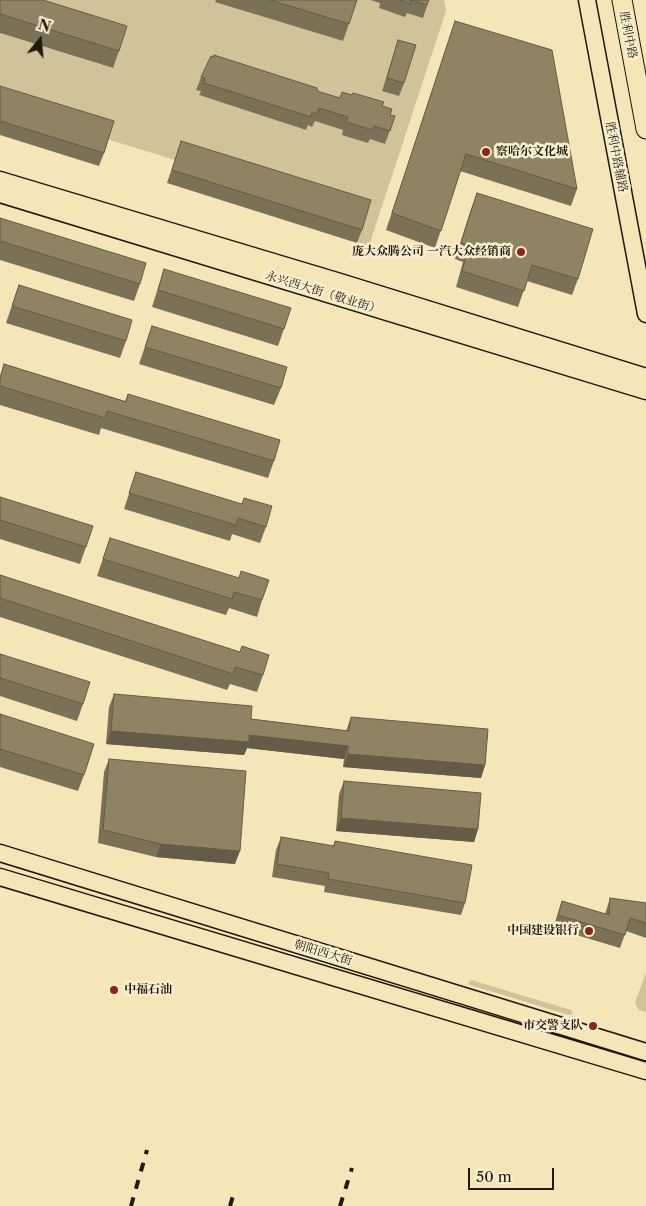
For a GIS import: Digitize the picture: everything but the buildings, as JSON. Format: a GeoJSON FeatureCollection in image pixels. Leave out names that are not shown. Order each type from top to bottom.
{"type":"FeatureCollection","features":[{"type":"Feature","properties":{"kind":"highway","name":"胜利中路"},"geometry":{"type":"LineString","coordinates":[[622,0],[646,129]]}},
{"type":"Feature","properties":{"kind":"main road","name":"胜利中路辅路"},"geometry":{"type":"LineString","coordinates":[[587,0],[646,314]]}},
{"type":"Feature","properties":{"kind":"main road","name":"永兴西大街（敬业街）"},"geometry":{"type":"LineString","coordinates":[[0,180],[330,279],[646,377]]}},
{"type":"Feature","properties":{"kind":"main road","name":"永兴西大街（敬业街）"},"geometry":{"type":"LineString","coordinates":[[0,194],[646,392]]}},
{"type":"Feature","properties":{"kind":"main road","name":"朝阳西大街"},"geometry":{"type":"LineString","coordinates":[[0,853],[646,1052]]}},
{"type":"Feature","properties":{"kind":"main road","name":"朝阳西大街"},"geometry":{"type":"LineString","coordinates":[[0,877],[646,1072]]}},
{"type":"Feature","properties":{"kind":"shaded area"},"geometry":{"type":"Polygon","coordinates":[[[0,0],[216,0],[216,2],[343,41],[297,0],[370,0],[380,3],[379,8],[405,16],[423,0],[444,0],[446,11],[369,246],[357,243],[366,213],[177,154],[175,160],[107,139],[0,100],[0,33],[112,68],[0,0]],[[202,74],[196,89],[201,91],[199,95],[306,130],[307,125],[312,127],[202,74]]]}},
{"type":"Feature","properties":{"kind":"shaded area"},"geometry":{"type":"Polygon","coordinates":[[[646,972],[646,1012],[639,1010],[635,1003],[646,972]]]}},
{"type":"Feature","properties":{"kind":"shaded area"},"geometry":{"type":"Polygon","coordinates":[[[471,980],[571,1010],[573,1014],[569,1015],[470,985],[468,983],[471,980]]]}},
{"type":"Feature","properties":{"kind":"railway"},"geometry":{"type":"LineString","coordinates":[[131,1206],[147,1150]]}},
{"type":"Feature","properties":{"kind":"railway"},"geometry":{"type":"LineString","coordinates":[[340,1206],[352,1168]]}},
{"type":"Feature","properties":{"kind":"railway"},"geometry":{"type":"LineString","coordinates":[[230,1206],[235,1189]]}},
{"type":"Feature","properties":{"kind":"place","name":"察哈尔文化城"},"geometry":{"type":"Point","coordinates":[486,152]}},
{"type":"Feature","properties":{"kind":"place","name":"庞大众腾公司 一汽大众经销商"},"geometry":{"type":"Point","coordinates":[521,252]}},
{"type":"Feature","properties":{"kind":"place","name":"中国建设银行"},"geometry":{"type":"Point","coordinates":[589,931]}},
{"type":"Feature","properties":{"kind":"place","name":"中福石油"},"geometry":{"type":"Point","coordinates":[114,990]}},
{"type":"Feature","properties":{"kind":"place","name":"市交警支队"},"geometry":{"type":"Point","coordinates":[593,1026]}}]}
